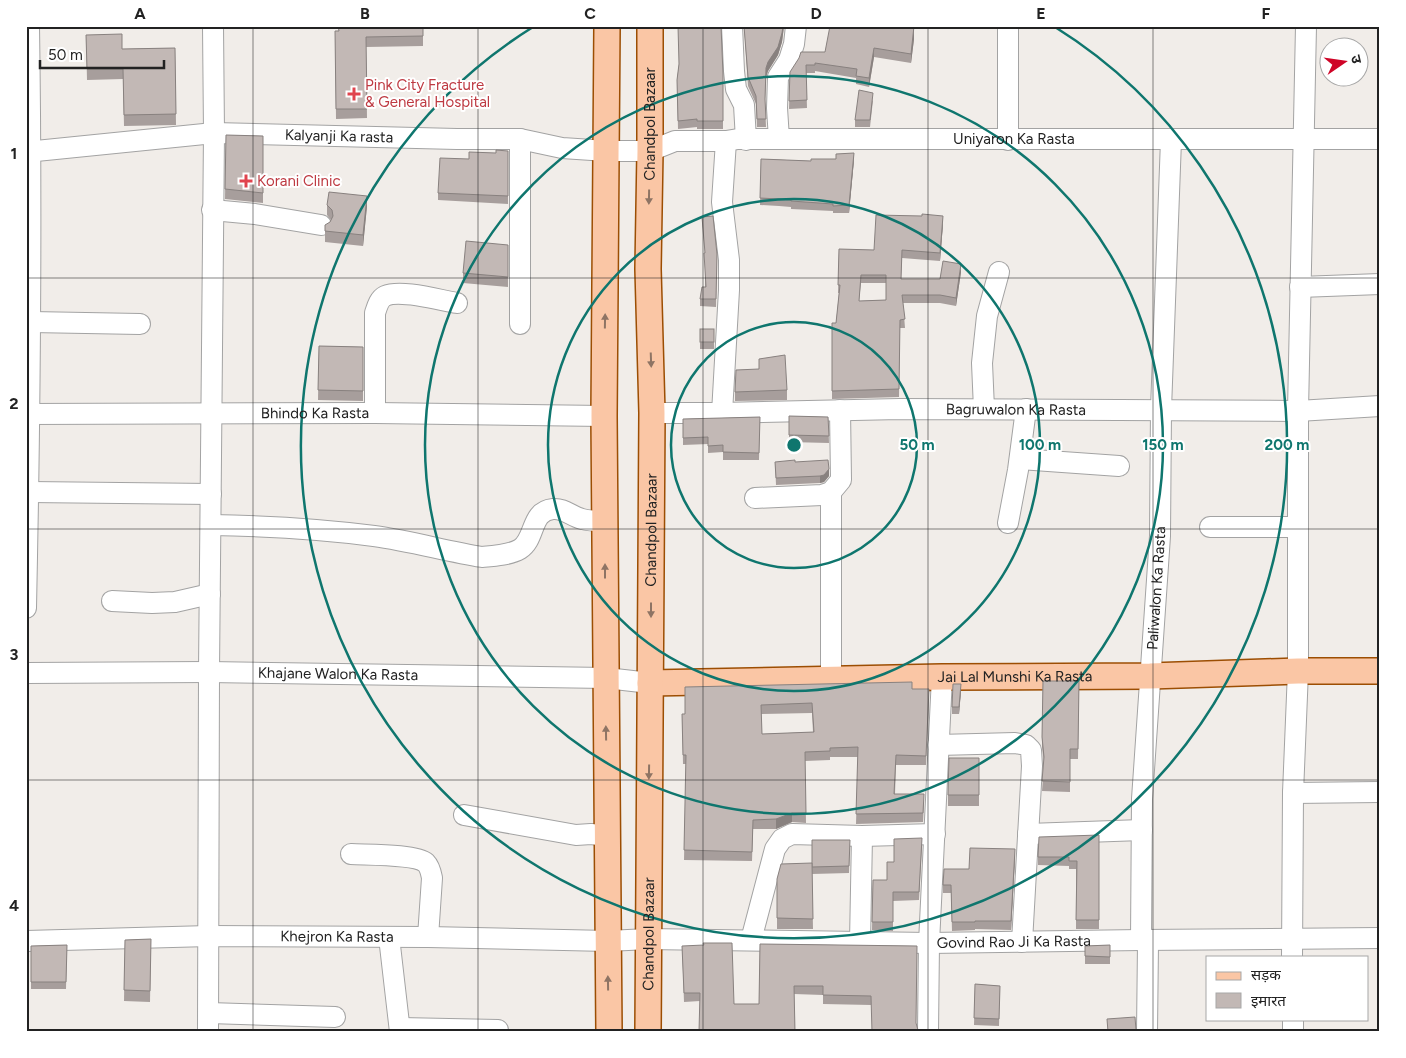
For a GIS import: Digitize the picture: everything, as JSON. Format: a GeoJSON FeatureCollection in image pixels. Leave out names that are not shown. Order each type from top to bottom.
{"type":"FeatureCollection","features":[{"type":"Feature","properties":{"kind":"main road"},"geometry":{"type":"LineString","coordinates":[[607,26],[604,416],[609,1032]]}},
{"type":"Feature","properties":{"kind":"main road","name":"Chandpol Bazaar"},"geometry":{"type":"LineString","coordinates":[[648,1032],[652,413],[648,269],[650,26]]}},
{"type":"Feature","properties":{"kind":"main road","name":"Jai Lal Munshi Ka Rasta"},"geometry":{"type":"LineString","coordinates":[[650,683],[1380,671]]}},
{"type":"Feature","properties":{"kind":"street"},"geometry":{"type":"LineString","coordinates":[[26,608],[31,322],[29,26]]}},
{"type":"Feature","properties":{"kind":"street"},"geometry":{"type":"LineString","coordinates":[[213,26],[209,1022],[335,1017]]}},
{"type":"Feature","properties":{"kind":"street"},"geometry":{"type":"LineString","coordinates":[[732,26],[736,89],[744,105],[746,140]]}},
{"type":"Feature","properties":{"kind":"street"},"geometry":{"type":"LineString","coordinates":[[779,139],[778,77],[789,60],[794,44],[796,26]]}},
{"type":"Feature","properties":{"kind":"street"},"geometry":{"type":"LineString","coordinates":[[1008,26],[1008,140]]}},
{"type":"Feature","properties":{"kind":"street"},"geometry":{"type":"LineString","coordinates":[[1292,947],[1293,793],[1298,671],[1298,411],[1306,26]]}},
{"type":"Feature","properties":{"kind":"street","name":"Kalyanji Ka rasta"},"geometry":{"type":"LineString","coordinates":[[29,152],[214,133],[520,140],[562,148],[650,151]]}},
{"type":"Feature","properties":{"kind":"street","name":"Uniyaron Ka Rasta"},"geometry":{"type":"LineString","coordinates":[[650,151],[675,141],[726,141],[738,139],[1380,139]]}},
{"type":"Feature","properties":{"kind":"street"},"geometry":{"type":"LineString","coordinates":[[520,140],[520,324]]}},
{"type":"Feature","properties":{"kind":"street","name":"Paliwalon Ka Rasta"},"geometry":{"type":"LineString","coordinates":[[1147,1032],[1148,943],[1141,940],[1142,800],[1160,536],[1161,409],[1172,140]]}},
{"type":"Feature","properties":{"kind":"street"},"geometry":{"type":"LineString","coordinates":[[722,413],[729,280],[729,260],[722,202],[726,141]]}},
{"type":"Feature","properties":{"kind":"street"},"geometry":{"type":"LineString","coordinates":[[212,210],[255,214],[321,225]]}},
{"type":"Feature","properties":{"kind":"street"},"geometry":{"type":"LineString","coordinates":[[984,409],[982,363],[987,316],[999,272]]}},
{"type":"Feature","properties":{"kind":"street"},"geometry":{"type":"LineString","coordinates":[[1300,287],[1380,284]]}},
{"type":"Feature","properties":{"kind":"street"},"geometry":{"type":"LineString","coordinates":[[375,413],[375,313],[379,302],[385,296],[402,293],[457,303]]}},
{"type":"Feature","properties":{"kind":"street"},"geometry":{"type":"LineString","coordinates":[[31,322],[140,324]]}},
{"type":"Feature","properties":{"kind":"street","name":"Bagruwalon Ka Rasta"},"geometry":{"type":"LineString","coordinates":[[652,413],[984,409],[1298,411],[1380,406]]}},
{"type":"Feature","properties":{"kind":"street"},"geometry":{"type":"LineString","coordinates":[[1008,523],[1020,459],[1026,409]]}},
{"type":"Feature","properties":{"kind":"street"},"geometry":{"type":"LineString","coordinates":[[755,498],[822,495],[831,492],[841,480],[840,410]]}},
{"type":"Feature","properties":{"kind":"street","name":"Bhindo Ka Rasta"},"geometry":{"type":"LineString","coordinates":[[28,414],[212,412],[604,416]]}},
{"type":"Feature","properties":{"kind":"street"},"geometry":{"type":"LineString","coordinates":[[1020,459],[1119,466]]}},
{"type":"Feature","properties":{"kind":"street"},"geometry":{"type":"LineString","coordinates":[[29,492],[211,494]]}},
{"type":"Feature","properties":{"kind":"street"},"geometry":{"type":"LineString","coordinates":[[831,492],[831,679]]}},
{"type":"Feature","properties":{"kind":"street"},"geometry":{"type":"LineString","coordinates":[[211,525],[340,532],[375,536],[482,557],[496,556],[521,548],[528,539],[536,518],[551,509],[561,510],[583,519],[605,521]]}},
{"type":"Feature","properties":{"kind":"street"},"geometry":{"type":"LineString","coordinates":[[1210,527],[1298,527]]}},
{"type":"Feature","properties":{"kind":"street"},"geometry":{"type":"LineString","coordinates":[[112,601],[175,602],[210,594]]}},
{"type":"Feature","properties":{"kind":"street","name":"Khajane Walon Ka Rasta"},"geometry":{"type":"LineString","coordinates":[[26,673],[209,672],[606,678],[650,683]]}},
{"type":"Feature","properties":{"kind":"street"},"geometry":{"type":"LineString","coordinates":[[928,1032],[929,943],[942,677]]}},
{"type":"Feature","properties":{"kind":"street"},"geometry":{"type":"LineString","coordinates":[[938,745],[1016,742],[1026,745],[1031,750],[1032,766],[1022,942]]}},
{"type":"Feature","properties":{"kind":"street"},"geometry":{"type":"LineString","coordinates":[[1293,793],[1380,792]]}},
{"type":"Feature","properties":{"kind":"street"},"geometry":{"type":"LineString","coordinates":[[464,815],[576,835],[607,836]]}},
{"type":"Feature","properties":{"kind":"street"},"geometry":{"type":"LineString","coordinates":[[1028,834],[1142,830]]}},
{"type":"Feature","properties":{"kind":"street"},"geometry":{"type":"LineString","coordinates":[[750,940],[775,849],[782,839],[792,834],[862,836],[934,834]]}},
{"type":"Feature","properties":{"kind":"street"},"geometry":{"type":"LineString","coordinates":[[860,942],[862,836]]}},
{"type":"Feature","properties":{"kind":"street"},"geometry":{"type":"LineString","coordinates":[[351,854],[414,858],[426,863],[430,868],[432,878],[428,937]]}},
{"type":"Feature","properties":{"kind":"street","name":"Khejron Ka Rasta"},"geometry":{"type":"LineString","coordinates":[[26,941],[209,936],[428,937],[608,941],[648,939]]}},
{"type":"Feature","properties":{"kind":"street"},"geometry":{"type":"LineString","coordinates":[[389,937],[400,1030],[498,1030]]}},
{"type":"Feature","properties":{"kind":"street","name":"Govind Rao Ji Ka Rasta"},"geometry":{"type":"LineString","coordinates":[[648,939],[929,943],[1141,940],[1292,947],[1380,938]]}},
{"type":"Feature","properties":{"kind":"building"},"geometry":{"type":"Polygon","coordinates":[[[338,26],[423,26],[423,36],[366,37],[367,109],[336,109],[335,31],[339,31],[338,26]]]}},
{"type":"Feature","properties":{"kind":"building"},"geometry":{"type":"Polygon","coordinates":[[[678,26],[721,26],[723,121],[697,121],[697,119],[678,121],[678,26]]]}},
{"type":"Feature","properties":{"kind":"building"},"geometry":{"type":"Polygon","coordinates":[[[744,26],[783,26],[778,47],[766,68],[766,119],[757,119],[756,96],[748,77],[744,26]]]}},
{"type":"Feature","properties":{"kind":"building"},"geometry":{"type":"Polygon","coordinates":[[[830,26],[914,26],[911,54],[874,48],[869,78],[856,76],[857,69],[815,63],[815,65],[806,65],[807,100],[789,101],[790,72],[801,52],[825,52],[830,26]]]}},
{"type":"Feature","properties":{"kind":"building"},"geometry":{"type":"Polygon","coordinates":[[[122,34],[122,49],[175,48],[176,114],[124,115],[123,69],[87,69],[86,35],[122,34]]]}},
{"type":"Feature","properties":{"kind":"building"},"geometry":{"type":"Polygon","coordinates":[[[859,90],[873,93],[870,120],[855,120],[859,90]]]}},
{"type":"Feature","properties":{"kind":"building"},"geometry":{"type":"Polygon","coordinates":[[[226,135],[263,136],[263,193],[225,189],[226,135]]]}},
{"type":"Feature","properties":{"kind":"building"},"geometry":{"type":"Polygon","coordinates":[[[496,150],[508,151],[508,196],[438,193],[440,158],[469,159],[469,152],[496,153],[496,150]]]}},
{"type":"Feature","properties":{"kind":"building"},"geometry":{"type":"Polygon","coordinates":[[[854,153],[849,205],[833,206],[833,204],[760,198],[761,159],[811,161],[811,159],[836,159],[836,154],[854,153]]]}},
{"type":"Feature","properties":{"kind":"building"},"geometry":{"type":"Polygon","coordinates":[[[329,192],[367,196],[363,235],[325,231],[325,225],[330,222],[333,216],[332,210],[327,205],[329,192]]]}},
{"type":"Feature","properties":{"kind":"building"},"geometry":{"type":"Polygon","coordinates":[[[922,214],[943,216],[940,253],[902,250],[901,279],[940,279],[943,261],[961,264],[956,298],[940,295],[902,295],[905,319],[900,320],[899,389],[832,391],[832,323],[836,323],[840,285],[838,285],[839,249],[874,250],[876,215],[922,216],[922,214]],[[861,275],[859,301],[886,300],[886,275],[861,275]]]}},
{"type":"Feature","properties":{"kind":"building"},"geometry":{"type":"Polygon","coordinates":[[[713,216],[717,254],[716,299],[700,299],[702,287],[706,287],[702,217],[713,216]]]}},
{"type":"Feature","properties":{"kind":"building"},"geometry":{"type":"Polygon","coordinates":[[[466,241],[508,245],[508,277],[463,273],[466,241]]]}},
{"type":"Feature","properties":{"kind":"building"},"geometry":{"type":"Polygon","coordinates":[[[700,329],[714,329],[714,342],[700,342],[700,329]]]}},
{"type":"Feature","properties":{"kind":"building"},"geometry":{"type":"Polygon","coordinates":[[[319,346],[363,347],[363,391],[318,390],[319,346]]]}},
{"type":"Feature","properties":{"kind":"building"},"geometry":{"type":"Polygon","coordinates":[[[785,355],[787,390],[735,392],[736,370],[759,369],[759,359],[785,355]]]}},
{"type":"Feature","properties":{"kind":"building"},"geometry":{"type":"Polygon","coordinates":[[[789,416],[828,417],[829,436],[789,435],[789,416]]]}},
{"type":"Feature","properties":{"kind":"building"},"geometry":{"type":"Polygon","coordinates":[[[760,417],[759,453],[723,452],[723,445],[708,446],[708,437],[683,438],[683,419],[760,417]]]}},
{"type":"Feature","properties":{"kind":"building"},"geometry":{"type":"Polygon","coordinates":[[[795,460],[795,462],[828,460],[829,469],[824,475],[820,476],[776,478],[775,462],[795,460]]]}},
{"type":"Feature","properties":{"kind":"building"},"geometry":{"type":"Polygon","coordinates":[[[1043,681],[1079,681],[1078,749],[1070,749],[1070,782],[1042,781],[1044,757],[1042,737],[1043,681]]]}},
{"type":"Feature","properties":{"kind":"building"},"geometry":{"type":"Polygon","coordinates":[[[912,682],[912,689],[929,689],[926,756],[896,755],[894,794],[924,794],[923,813],[856,814],[858,747],[830,748],[830,751],[805,752],[806,813],[792,813],[776,819],[753,820],[752,852],[684,850],[686,755],[683,755],[682,714],[685,714],[685,687],[912,682]],[[812,703],[761,705],[762,734],[814,732],[812,703]]]}},
{"type":"Feature","properties":{"kind":"building"},"geometry":{"type":"Polygon","coordinates":[[[953,684],[961,684],[959,707],[952,707],[953,684]]]}},
{"type":"Feature","properties":{"kind":"building"},"geometry":{"type":"Polygon","coordinates":[[[949,758],[979,758],[979,795],[948,795],[949,758]]]}},
{"type":"Feature","properties":{"kind":"building"},"geometry":{"type":"Polygon","coordinates":[[[1099,835],[1099,920],[1076,920],[1077,861],[1069,861],[1069,857],[1038,857],[1039,837],[1099,835]]]}},
{"type":"Feature","properties":{"kind":"building"},"geometry":{"type":"Polygon","coordinates":[[[922,838],[919,892],[893,892],[893,922],[872,922],[873,880],[887,880],[887,862],[894,862],[894,839],[922,838]]]}},
{"type":"Feature","properties":{"kind":"building"},"geometry":{"type":"Polygon","coordinates":[[[812,840],[850,840],[849,866],[812,867],[812,840]]]}},
{"type":"Feature","properties":{"kind":"building"},"geometry":{"type":"Polygon","coordinates":[[[970,848],[1015,849],[1011,921],[952,922],[951,885],[943,885],[944,869],[969,869],[970,848]]]}},
{"type":"Feature","properties":{"kind":"building"},"geometry":{"type":"Polygon","coordinates":[[[812,863],[813,919],[777,918],[777,879],[781,864],[812,863]]]}},
{"type":"Feature","properties":{"kind":"building"},"geometry":{"type":"Polygon","coordinates":[[[151,939],[150,991],[124,990],[125,940],[151,939]]]}},
{"type":"Feature","properties":{"kind":"building"},"geometry":{"type":"Polygon","coordinates":[[[703,943],[732,943],[734,1004],[759,1004],[760,944],[917,946],[916,1023],[918,1030],[921,1032],[872,1032],[871,996],[823,995],[823,986],[794,986],[795,1032],[699,1032],[700,993],[684,993],[682,946],[704,945],[703,943]]]}},
{"type":"Feature","properties":{"kind":"building"},"geometry":{"type":"Polygon","coordinates":[[[67,945],[66,982],[31,982],[31,946],[67,945]]]}},
{"type":"Feature","properties":{"kind":"building"},"geometry":{"type":"Polygon","coordinates":[[[1110,945],[1110,957],[1085,956],[1085,946],[1110,945]]]}},
{"type":"Feature","properties":{"kind":"building"},"geometry":{"type":"Polygon","coordinates":[[[975,984],[1000,986],[999,1019],[974,1018],[975,984]]]}},
{"type":"Feature","properties":{"kind":"building"},"geometry":{"type":"Polygon","coordinates":[[[1135,1017],[1136,1030],[1138,1032],[1108,1032],[1107,1019],[1135,1017]]]}},
{"type":"Feature","properties":{"kind":"place","name":"Pink City Fracture & General Hospital"},"geometry":{"type":"Point","coordinates":[354,94]}},
{"type":"Feature","properties":{"kind":"place","name":"Korani Clinic"},"geometry":{"type":"Point","coordinates":[246,181]}}]}
